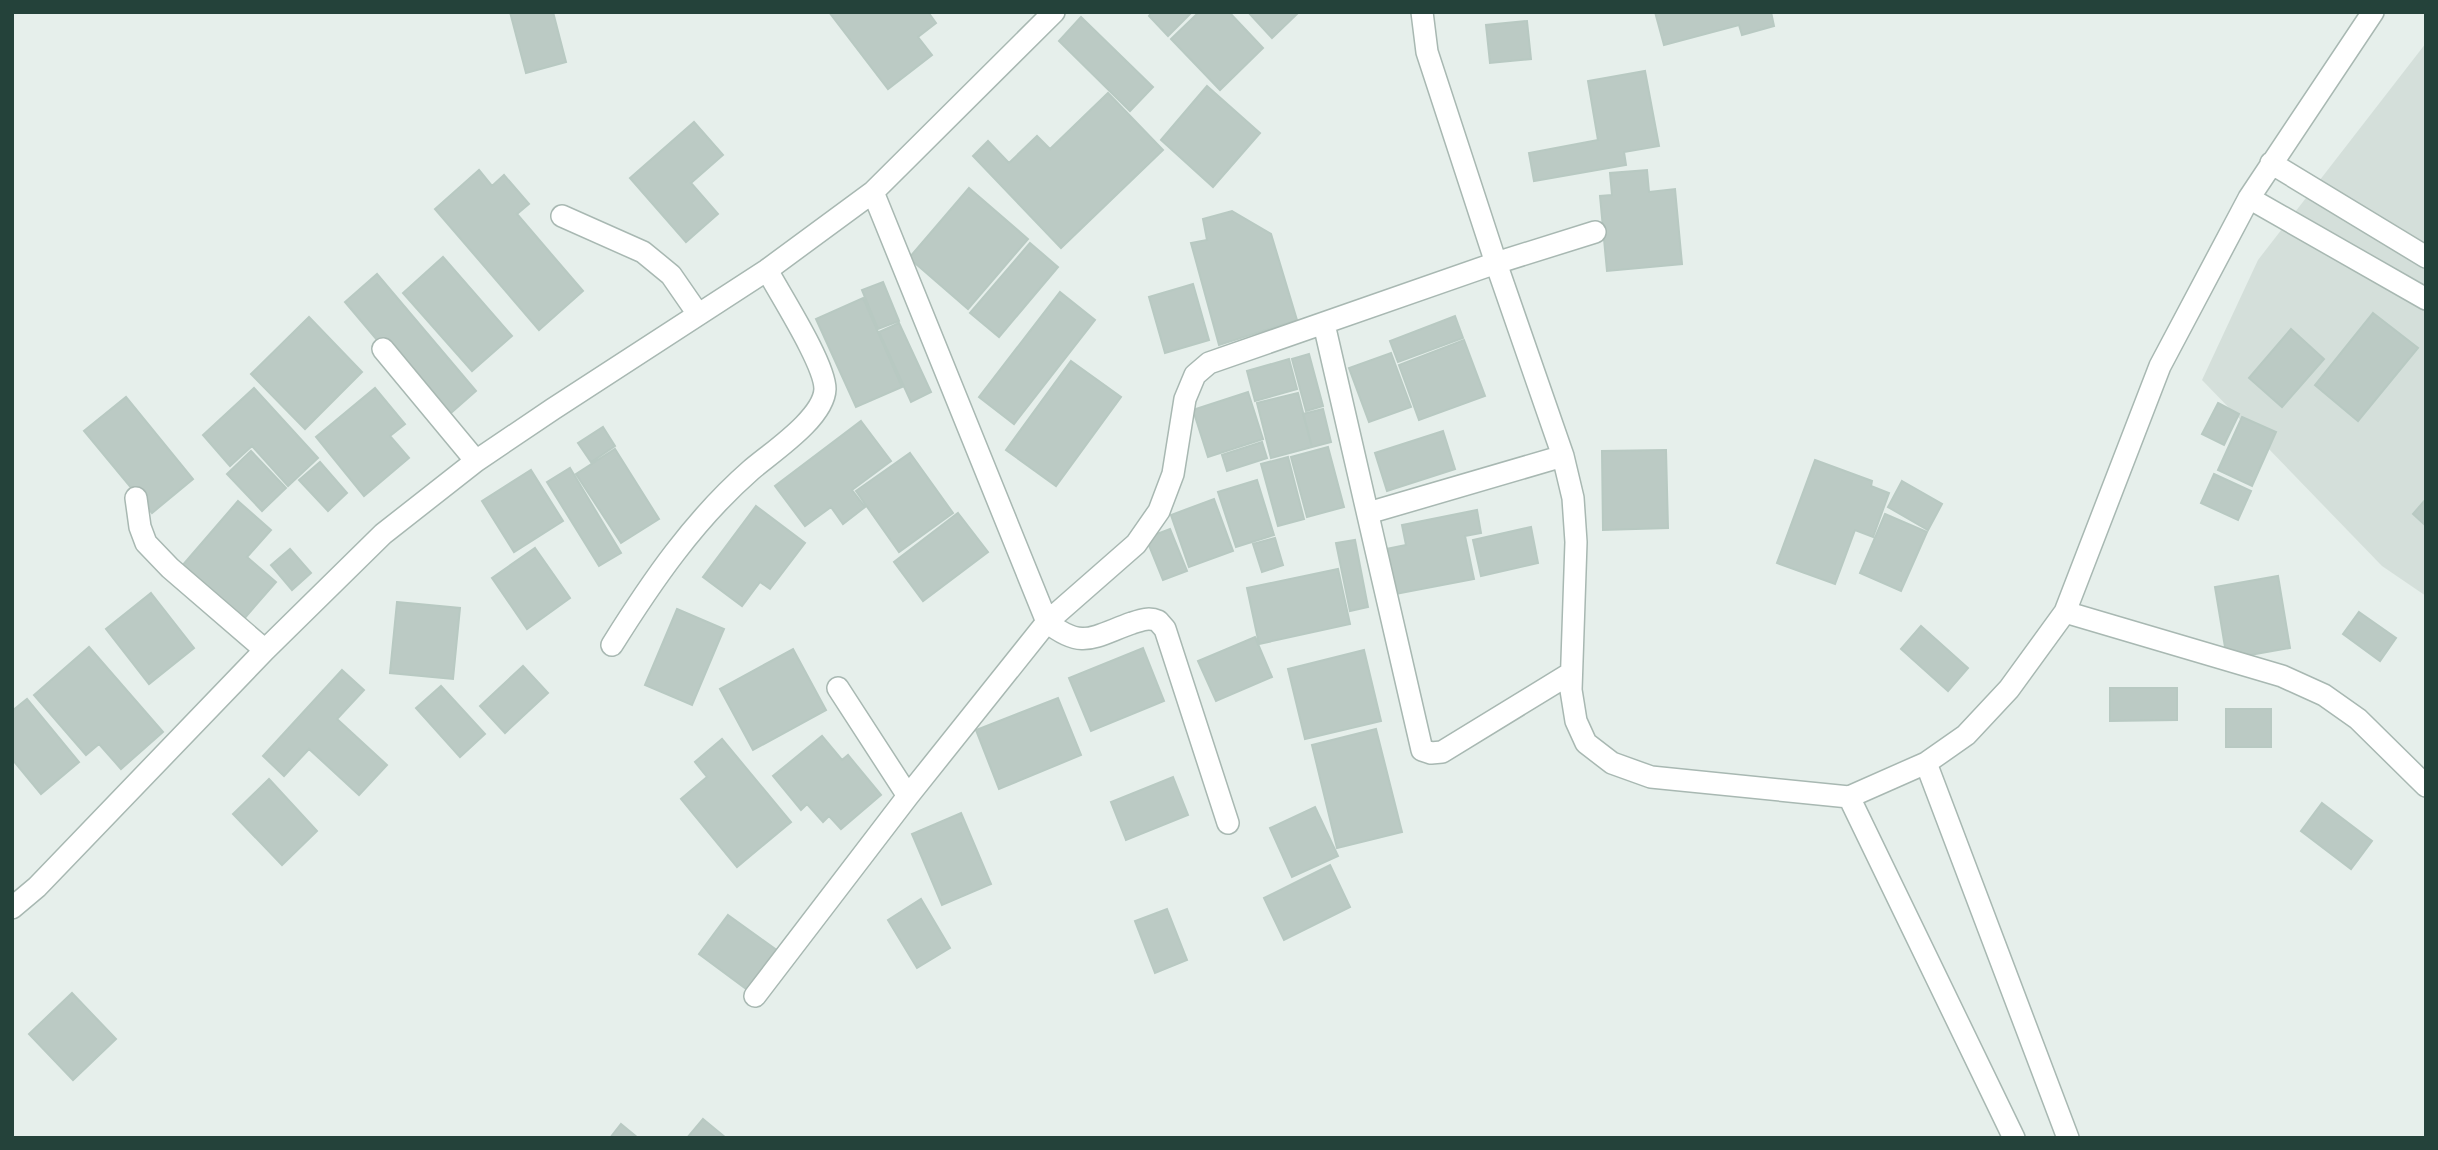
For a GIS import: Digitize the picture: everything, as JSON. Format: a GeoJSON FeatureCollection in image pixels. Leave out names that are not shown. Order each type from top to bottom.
{"type":"FeatureCollection","features":[{"type":"Feature","properties":{"kind":"street"},"geometry":{"type":"LineString","coordinates":[[12,908],[37,887],[265,650],[383,534],[476,461],[552,408],[767,270],[873,192],[1054,12]]}},
{"type":"Feature","properties":{"kind":"street"},"geometry":{"type":"LineString","coordinates":[[1422,12],[1427,52],[1563,456],[1573,498],[1576,542],[1571,673],[1576,721],[1586,743],[1612,763],[1651,777],[1849,797],[1926,763],[1966,735],[2010,689],[2064,612],[2160,366],[2249,198],[2373,12]]}},
{"type":"Feature","properties":{"kind":"street"},"geometry":{"type":"LineString","coordinates":[[2271,163],[2426,257]]}},
{"type":"Feature","properties":{"kind":"street"},"geometry":{"type":"LineString","coordinates":[[873,192],[1046,622],[1071,639],[1083,640],[1144,619],[1158,621],[1165,629],[1228,823]]}},
{"type":"Feature","properties":{"kind":"street"},"geometry":{"type":"LineString","coordinates":[[2249,198],[2426,299]]}},
{"type":"Feature","properties":{"kind":"street"},"geometry":{"type":"LineString","coordinates":[[562,216],[643,252],[671,275],[698,314]]}},
{"type":"Feature","properties":{"kind":"street"},"geometry":{"type":"LineString","coordinates":[[755,996],[1046,622],[1136,544],[1159,511],[1173,474],[1185,398],[1195,375],[1209,363],[1496,262],[1595,232]]}},
{"type":"Feature","properties":{"kind":"street"},"geometry":{"type":"LineString","coordinates":[[612,645],[652,581],[690,532],[726,492],[806,423],[822,403],[825,391],[821,367],[767,270]]}},
{"type":"Feature","properties":{"kind":"street"},"geometry":{"type":"LineString","coordinates":[[1324,324],[1422,750],[1442,752],[1571,673]]}},
{"type":"Feature","properties":{"kind":"street"},"geometry":{"type":"LineString","coordinates":[[383,349],[476,461]]}},
{"type":"Feature","properties":{"kind":"street"},"geometry":{"type":"LineString","coordinates":[[1368,513],[1563,456]]}},
{"type":"Feature","properties":{"kind":"street"},"geometry":{"type":"LineString","coordinates":[[136,498],[146,543],[170,568],[265,650]]}},
{"type":"Feature","properties":{"kind":"street"},"geometry":{"type":"LineString","coordinates":[[2064,612],[2283,676],[2324,695],[2358,719],[2426,786]]}},
{"type":"Feature","properties":{"kind":"street"},"geometry":{"type":"LineString","coordinates":[[838,688],[908,796]]}},
{"type":"Feature","properties":{"kind":"street"},"geometry":{"type":"LineString","coordinates":[[1926,763],[2068,1138]]}},
{"type":"Feature","properties":{"kind":"street"},"geometry":{"type":"LineString","coordinates":[[1849,797],[2014,1138]]}},
{"type":"Feature","properties":{"kind":"shaded area"},"geometry":{"type":"Polygon","coordinates":[[[2426,43],[2426,596],[2382,566],[2202,380],[2258,260],[2426,43]]]}},
{"type":"Feature","properties":{"kind":"building"},"geometry":{"type":"Polygon","coordinates":[[[510,12],[553,12],[566,62],[526,73],[510,12]]]}},
{"type":"Feature","properties":{"kind":"building"},"geometry":{"type":"Polygon","coordinates":[[[829,12],[928,12],[936,23],[918,37],[932,55],[888,89],[829,12]]]}},
{"type":"Feature","properties":{"kind":"building"},"geometry":{"type":"Polygon","coordinates":[[[1152,12],[1192,12],[1168,36],[1149,16],[1152,12]]]}},
{"type":"Feature","properties":{"kind":"building"},"geometry":{"type":"Polygon","coordinates":[[[1199,12],[1229,12],[1263,48],[1220,90],[1171,39],[1199,12]]]}},
{"type":"Feature","properties":{"kind":"building"},"geometry":{"type":"Polygon","coordinates":[[[1248,12],[1299,12],[1272,38],[1248,12]]]}},
{"type":"Feature","properties":{"kind":"building"},"geometry":{"type":"Polygon","coordinates":[[[1655,12],[1771,12],[1774,26],[1742,35],[1739,25],[1664,45],[1655,12]]]}},
{"type":"Feature","properties":{"kind":"building"},"geometry":{"type":"Polygon","coordinates":[[[1081,17],[1153,87],[1130,111],[1059,41],[1081,17]]]}},
{"type":"Feature","properties":{"kind":"building"},"geometry":{"type":"Polygon","coordinates":[[[1527,21],[1531,59],[1490,63],[1486,25],[1527,21]]]}},
{"type":"Feature","properties":{"kind":"building"},"geometry":{"type":"Polygon","coordinates":[[[1645,71],[1659,146],[1624,152],[1626,165],[1534,181],[1529,153],[1598,140],[1588,81],[1645,71]]]}},
{"type":"Feature","properties":{"kind":"building"},"geometry":{"type":"Polygon","coordinates":[[[1207,86],[1260,133],[1213,187],[1161,140],[1207,86]]]}},
{"type":"Feature","properties":{"kind":"building"},"geometry":{"type":"Polygon","coordinates":[[[1108,93],[1163,150],[1061,248],[973,156],[988,141],[1009,163],[1037,136],[1050,149],[1108,93]]]}},
{"type":"Feature","properties":{"kind":"building"},"geometry":{"type":"Polygon","coordinates":[[[694,122],[723,155],[691,183],[718,214],[686,242],[630,178],[694,122]]]}},
{"type":"Feature","properties":{"kind":"building"},"geometry":{"type":"Polygon","coordinates":[[[479,170],[492,186],[504,175],[529,204],[517,214],[583,291],[539,330],[435,209],[479,170]]]}},
{"type":"Feature","properties":{"kind":"building"},"geometry":{"type":"Polygon","coordinates":[[[1647,170],[1649,192],[1675,189],[1682,264],[1607,271],[1600,196],[1612,195],[1610,173],[1647,170]]]}},
{"type":"Feature","properties":{"kind":"building"},"geometry":{"type":"Polygon","coordinates":[[[969,188],[1028,239],[968,309],[909,258],[969,188]]]}},
{"type":"Feature","properties":{"kind":"building"},"geometry":{"type":"Polygon","coordinates":[[[1232,211],[1271,234],[1297,320],[1219,345],[1191,243],[1207,240],[1203,219],[1232,211]]]}},
{"type":"Feature","properties":{"kind":"building"},"geometry":{"type":"Polygon","coordinates":[[[1030,243],[1058,267],[999,337],[970,313],[1030,243]]]}},
{"type":"Feature","properties":{"kind":"building"},"geometry":{"type":"Polygon","coordinates":[[[443,257],[512,336],[472,371],[403,293],[443,257]]]}},
{"type":"Feature","properties":{"kind":"building"},"geometry":{"type":"Polygon","coordinates":[[[377,274],[476,391],[444,419],[345,302],[377,274]]]}},
{"type":"Feature","properties":{"kind":"building"},"geometry":{"type":"Polygon","coordinates":[[[883,282],[899,321],[878,329],[862,290],[883,282]]]}},
{"type":"Feature","properties":{"kind":"building"},"geometry":{"type":"Polygon","coordinates":[[[1193,284],[1209,340],[1165,353],[1149,297],[1193,284]]]}},
{"type":"Feature","properties":{"kind":"building"},"geometry":{"type":"Polygon","coordinates":[[[1060,292],[1095,320],[1014,424],[979,397],[1060,292]]]}},
{"type":"Feature","properties":{"kind":"building"},"geometry":{"type":"Polygon","coordinates":[[[863,298],[902,387],[856,407],[816,319],[863,298]]]}},
{"type":"Feature","properties":{"kind":"building"},"geometry":{"type":"Polygon","coordinates":[[[2373,313],[2418,348],[2358,421],[2315,385],[2373,313]]]}},
{"type":"Feature","properties":{"kind":"building"},"geometry":{"type":"Polygon","coordinates":[[[1455,316],[1463,338],[1398,362],[1390,341],[1455,316]]]}},
{"type":"Feature","properties":{"kind":"building"},"geometry":{"type":"Polygon","coordinates":[[[309,317],[362,372],[305,429],[251,374],[309,317]]]}},
{"type":"Feature","properties":{"kind":"building"},"geometry":{"type":"Polygon","coordinates":[[[899,323],[931,392],[911,402],[879,332],[899,323]]]}},
{"type":"Feature","properties":{"kind":"building"},"geometry":{"type":"Polygon","coordinates":[[[2291,329],[2324,359],[2282,407],[2249,378],[2291,329]]]}},
{"type":"Feature","properties":{"kind":"building"},"geometry":{"type":"Polygon","coordinates":[[[1464,340],[1485,396],[1419,420],[1399,365],[1464,340]]]}},
{"type":"Feature","properties":{"kind":"building"},"geometry":{"type":"Polygon","coordinates":[[[1391,353],[1411,407],[1369,422],[1349,368],[1391,353]]]}},
{"type":"Feature","properties":{"kind":"building"},"geometry":{"type":"Polygon","coordinates":[[[1309,354],[1323,406],[1306,411],[1292,359],[1309,354]]]}},
{"type":"Feature","properties":{"kind":"building"},"geometry":{"type":"Polygon","coordinates":[[[1289,359],[1297,389],[1255,401],[1247,371],[1289,359]]]}},
{"type":"Feature","properties":{"kind":"building"},"geometry":{"type":"Polygon","coordinates":[[[1071,361],[1121,397],[1056,486],[1006,450],[1071,361]]]}},
{"type":"Feature","properties":{"kind":"building"},"geometry":{"type":"Polygon","coordinates":[[[254,388],[318,458],[288,486],[252,446],[230,466],[203,435],[254,388]]]}},
{"type":"Feature","properties":{"kind":"building"},"geometry":{"type":"Polygon","coordinates":[[[375,388],[405,424],[390,436],[409,458],[364,496],[316,437],[375,388]]]}},
{"type":"Feature","properties":{"kind":"building"},"geometry":{"type":"Polygon","coordinates":[[[1248,392],[1263,439],[1208,457],[1193,410],[1248,392]]]}},
{"type":"Feature","properties":{"kind":"building"},"geometry":{"type":"Polygon","coordinates":[[[1298,393],[1312,447],[1271,458],[1257,403],[1298,393]]]}},
{"type":"Feature","properties":{"kind":"building"},"geometry":{"type":"Polygon","coordinates":[[[126,397],[193,479],[152,513],[84,431],[126,397]]]}},
{"type":"Feature","properties":{"kind":"building"},"geometry":{"type":"Polygon","coordinates":[[[2218,403],[2239,414],[2224,445],[2202,434],[2218,403]]]}},
{"type":"Feature","properties":{"kind":"building"},"geometry":{"type":"Polygon","coordinates":[[[1323,409],[1331,442],[1312,447],[1303,414],[1323,409]]]}},
{"type":"Feature","properties":{"kind":"building"},"geometry":{"type":"Polygon","coordinates":[[[2242,417],[2276,432],[2252,486],[2218,470],[2242,417]]]}},
{"type":"Feature","properties":{"kind":"building"},"geometry":{"type":"Polygon","coordinates":[[[861,421],[891,461],[852,490],[865,507],[843,524],[831,507],[805,526],[775,486],[861,421]]]}},
{"type":"Feature","properties":{"kind":"building"},"geometry":{"type":"Polygon","coordinates":[[[603,427],[615,446],[591,462],[578,443],[603,427]]]}},
{"type":"Feature","properties":{"kind":"building"},"geometry":{"type":"Polygon","coordinates":[[[1443,431],[1455,469],[1387,491],[1375,453],[1443,431]]]}},
{"type":"Feature","properties":{"kind":"building"},"geometry":{"type":"Polygon","coordinates":[[[1262,442],[1267,458],[1227,471],[1222,455],[1262,442]]]}},
{"type":"Feature","properties":{"kind":"building"},"geometry":{"type":"Polygon","coordinates":[[[1328,447],[1344,507],[1307,517],[1291,457],[1328,447]]]}},
{"type":"Feature","properties":{"kind":"building"},"geometry":{"type":"Polygon","coordinates":[[[615,449],[659,519],[621,543],[576,474],[615,449]]]}},
{"type":"Feature","properties":{"kind":"building"},"geometry":{"type":"Polygon","coordinates":[[[1666,450],[1668,528],[1603,530],[1602,451],[1666,450]]]}},
{"type":"Feature","properties":{"kind":"building"},"geometry":{"type":"Polygon","coordinates":[[[251,451],[286,488],[262,511],[227,474],[251,451]]]}},
{"type":"Feature","properties":{"kind":"building"},"geometry":{"type":"Polygon","coordinates":[[[910,453],[953,513],[899,552],[856,491],[910,453]]]}},
{"type":"Feature","properties":{"kind":"building"},"geometry":{"type":"Polygon","coordinates":[[[1288,457],[1304,519],[1278,526],[1261,464],[1288,457]]]}},
{"type":"Feature","properties":{"kind":"building"},"geometry":{"type":"Polygon","coordinates":[[[1815,460],[1872,481],[1871,486],[1889,493],[1873,537],[1855,530],[1835,584],[1777,563],[1815,460]]]}},
{"type":"Feature","properties":{"kind":"building"},"geometry":{"type":"Polygon","coordinates":[[[320,462],[347,493],[328,511],[299,480],[320,462]]]}},
{"type":"Feature","properties":{"kind":"building"},"geometry":{"type":"Polygon","coordinates":[[[570,468],[621,553],[599,566],[547,482],[570,468]]]}},
{"type":"Feature","properties":{"kind":"building"},"geometry":{"type":"Polygon","coordinates":[[[531,470],[563,521],[514,552],[482,501],[531,470]]]}},
{"type":"Feature","properties":{"kind":"building"},"geometry":{"type":"Polygon","coordinates":[[[2214,474],[2251,491],[2238,520],[2201,503],[2214,474]]]}},
{"type":"Feature","properties":{"kind":"building"},"geometry":{"type":"Polygon","coordinates":[[[1257,480],[1274,535],[1236,547],[1218,492],[1257,480]]]}},
{"type":"Feature","properties":{"kind":"building"},"geometry":{"type":"Polygon","coordinates":[[[1902,481],[1942,504],[1928,530],[1888,507],[1902,481]]]}},
{"type":"Feature","properties":{"kind":"building"},"geometry":{"type":"Polygon","coordinates":[[[1214,499],[1233,551],[1189,567],[1171,515],[1214,499]]]}},
{"type":"Feature","properties":{"kind":"building"},"geometry":{"type":"Polygon","coordinates":[[[2426,499],[2426,526],[2413,514],[2426,499]]]}},
{"type":"Feature","properties":{"kind":"building"},"geometry":{"type":"Polygon","coordinates":[[[238,501],[271,530],[247,557],[276,582],[243,620],[182,566],[238,501]]]}},
{"type":"Feature","properties":{"kind":"building"},"geometry":{"type":"Polygon","coordinates":[[[756,506],[805,543],[770,589],[760,582],[742,606],[703,577],[756,506]]]}},
{"type":"Feature","properties":{"kind":"building"},"geometry":{"type":"Polygon","coordinates":[[[1477,510],[1481,533],[1465,536],[1474,579],[1395,594],[1386,549],[1406,545],[1402,525],[1477,510]]]}},
{"type":"Feature","properties":{"kind":"building"},"geometry":{"type":"Polygon","coordinates":[[[958,513],[988,552],[923,601],[894,562],[958,513]]]}},
{"type":"Feature","properties":{"kind":"building"},"geometry":{"type":"Polygon","coordinates":[[[1885,514],[1927,532],[1901,591],[1860,573],[1885,514]]]}},
{"type":"Feature","properties":{"kind":"building"},"geometry":{"type":"Polygon","coordinates":[[[1531,527],[1538,563],[1481,576],[1473,540],[1531,527]]]}},
{"type":"Feature","properties":{"kind":"building"},"geometry":{"type":"Polygon","coordinates":[[[1170,529],[1187,571],[1163,580],[1146,538],[1170,529]]]}},
{"type":"Feature","properties":{"kind":"building"},"geometry":{"type":"Polygon","coordinates":[[[1275,538],[1283,565],[1262,572],[1253,544],[1275,538]]]}},
{"type":"Feature","properties":{"kind":"building"},"geometry":{"type":"Polygon","coordinates":[[[1355,540],[1368,607],[1350,611],[1336,543],[1355,540]]]}},
{"type":"Feature","properties":{"kind":"building"},"geometry":{"type":"Polygon","coordinates":[[[535,548],[570,598],[527,629],[492,578],[535,548]]]}},
{"type":"Feature","properties":{"kind":"building"},"geometry":{"type":"Polygon","coordinates":[[[290,549],[311,573],[292,590],[271,565],[290,549]]]}},
{"type":"Feature","properties":{"kind":"building"},"geometry":{"type":"Polygon","coordinates":[[[1338,569],[1350,624],[1259,644],[1247,588],[1338,569]]]}},
{"type":"Feature","properties":{"kind":"building"},"geometry":{"type":"Polygon","coordinates":[[[2278,576],[2290,648],[2227,659],[2215,587],[2278,576]]]}},
{"type":"Feature","properties":{"kind":"building"},"geometry":{"type":"Polygon","coordinates":[[[151,593],[194,648],[149,684],[106,629],[151,593]]]}},
{"type":"Feature","properties":{"kind":"building"},"geometry":{"type":"Polygon","coordinates":[[[397,602],[460,608],[453,679],[390,673],[397,602]]]}},
{"type":"Feature","properties":{"kind":"building"},"geometry":{"type":"Polygon","coordinates":[[[677,609],[724,629],[692,705],[645,685],[677,609]]]}},
{"type":"Feature","properties":{"kind":"building"},"geometry":{"type":"Polygon","coordinates":[[[2359,612],[2396,638],[2380,661],[2343,634],[2359,612]]]}},
{"type":"Feature","properties":{"kind":"building"},"geometry":{"type":"Polygon","coordinates":[[[1921,626],[1968,668],[1948,691],[1901,649],[1921,626]]]}},
{"type":"Feature","properties":{"kind":"building"},"geometry":{"type":"Polygon","coordinates":[[[1255,637],[1272,677],[1216,701],[1198,661],[1255,637]]]}},
{"type":"Feature","properties":{"kind":"building"},"geometry":{"type":"Polygon","coordinates":[[[89,647],[163,732],[121,769],[99,744],[86,755],[34,695],[89,647]]]}},
{"type":"Feature","properties":{"kind":"building"},"geometry":{"type":"Polygon","coordinates":[[[1143,648],[1164,701],[1091,731],[1069,678],[1143,648]]]}},
{"type":"Feature","properties":{"kind":"building"},"geometry":{"type":"Polygon","coordinates":[[[793,649],[826,710],[753,750],[720,689],[793,649]]]}},
{"type":"Feature","properties":{"kind":"building"},"geometry":{"type":"Polygon","coordinates":[[[1364,650],[1381,721],[1305,739],[1288,669],[1364,650]]]}},
{"type":"Feature","properties":{"kind":"building"},"geometry":{"type":"Polygon","coordinates":[[[523,666],[548,693],[505,733],[480,706],[523,666]]]}},
{"type":"Feature","properties":{"kind":"building"},"geometry":{"type":"Polygon","coordinates":[[[342,670],[364,690],[337,719],[387,765],[359,795],[309,749],[284,776],[263,756],[342,670]]]}},
{"type":"Feature","properties":{"kind":"building"},"geometry":{"type":"Polygon","coordinates":[[[441,686],[485,734],[460,757],[416,708],[441,686]]]}},
{"type":"Feature","properties":{"kind":"building"},"geometry":{"type":"Polygon","coordinates":[[[2110,688],[2177,688],[2177,720],[2110,721],[2110,688]]]}},
{"type":"Feature","properties":{"kind":"building"},"geometry":{"type":"Polygon","coordinates":[[[1058,698],[1081,755],[999,789],[976,730],[1058,698]]]}},
{"type":"Feature","properties":{"kind":"building"},"geometry":{"type":"Polygon","coordinates":[[[27,699],[79,762],[41,794],[12,759],[12,711],[27,699]]]}},
{"type":"Feature","properties":{"kind":"building"},"geometry":{"type":"Polygon","coordinates":[[[2226,709],[2271,709],[2271,747],[2226,747],[2226,709]]]}},
{"type":"Feature","properties":{"kind":"building"},"geometry":{"type":"Polygon","coordinates":[[[1376,729],[1402,832],[1337,848],[1312,745],[1376,729]]]}},
{"type":"Feature","properties":{"kind":"building"},"geometry":{"type":"Polygon","coordinates":[[[822,736],[842,760],[848,755],[881,795],[841,829],[829,816],[823,822],[807,804],[801,810],[773,776],[822,736]]]}},
{"type":"Feature","properties":{"kind":"building"},"geometry":{"type":"Polygon","coordinates":[[[722,739],[791,822],[737,867],[681,799],[707,777],[695,762],[722,739]]]}},
{"type":"Feature","properties":{"kind":"building"},"geometry":{"type":"Polygon","coordinates":[[[1173,777],[1188,815],[1126,840],[1111,802],[1173,777]]]}},
{"type":"Feature","properties":{"kind":"building"},"geometry":{"type":"Polygon","coordinates":[[[269,779],[317,831],[282,865],[233,814],[269,779]]]}},
{"type":"Feature","properties":{"kind":"building"},"geometry":{"type":"Polygon","coordinates":[[[2322,803],[2372,841],[2351,869],[2301,831],[2322,803]]]}},
{"type":"Feature","properties":{"kind":"building"},"geometry":{"type":"Polygon","coordinates":[[[1315,807],[1338,856],[1292,877],[1270,828],[1315,807]]]}},
{"type":"Feature","properties":{"kind":"building"},"geometry":{"type":"Polygon","coordinates":[[[961,813],[991,884],[942,905],[912,834],[961,813]]]}},
{"type":"Feature","properties":{"kind":"building"},"geometry":{"type":"Polygon","coordinates":[[[1330,865],[1350,907],[1284,940],[1264,898],[1330,865]]]}},
{"type":"Feature","properties":{"kind":"building"},"geometry":{"type":"Polygon","coordinates":[[[921,899],[950,948],[917,968],[888,920],[921,899]]]}},
{"type":"Feature","properties":{"kind":"building"},"geometry":{"type":"Polygon","coordinates":[[[1167,909],[1187,960],[1155,973],[1135,921],[1167,909]]]}},
{"type":"Feature","properties":{"kind":"building"},"geometry":{"type":"Polygon","coordinates":[[[728,915],[778,951],[749,991],[699,954],[728,915]]]}},
{"type":"Feature","properties":{"kind":"building"},"geometry":{"type":"Polygon","coordinates":[[[72,993],[116,1039],[73,1080],[29,1034],[72,993]]]}},
{"type":"Feature","properties":{"kind":"building"},"geometry":{"type":"Polygon","coordinates":[[[703,1119],[726,1138],[687,1138],[703,1119]]]}},
{"type":"Feature","properties":{"kind":"building"},"geometry":{"type":"Polygon","coordinates":[[[621,1124],[638,1138],[610,1138],[621,1124]]]}}]}
